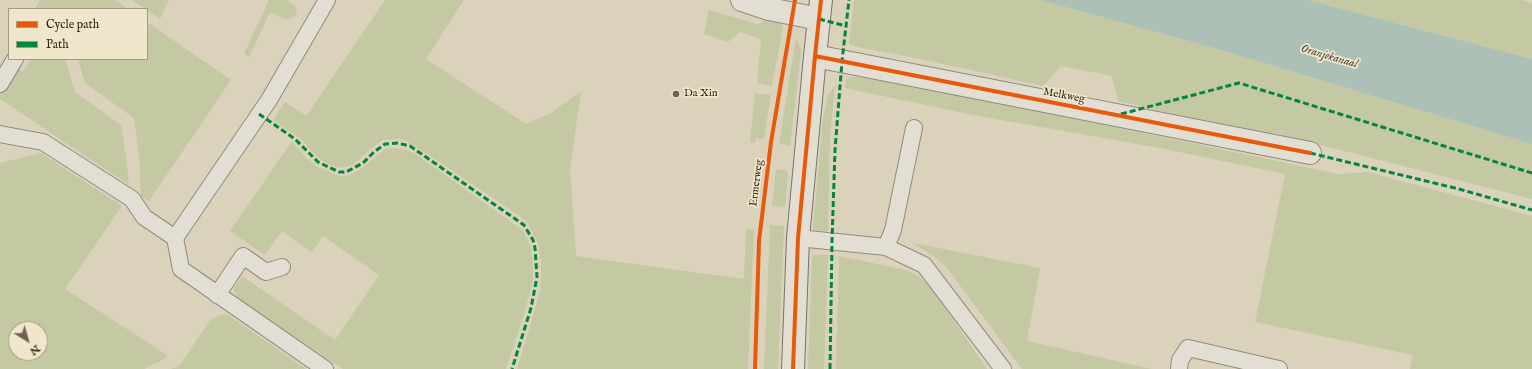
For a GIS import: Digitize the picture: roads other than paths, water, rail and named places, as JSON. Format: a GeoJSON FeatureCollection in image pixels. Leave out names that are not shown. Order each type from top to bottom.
{"type":"FeatureCollection","features":[{"type":"Feature","properties":{"kind":"street"},"geometry":{"type":"LineString","coordinates":[[742,0],[769,9],[820,10],[798,238],[793,369]]}},
{"type":"Feature","properties":{"kind":"street","name":"Melkweg"},"geometry":{"type":"LineString","coordinates":[[815,56],[1310,153]]}},
{"type":"Feature","properties":{"kind":"lane"},"geometry":{"type":"LineString","coordinates":[[175,238],[269,100],[327,0]]}},
{"type":"Feature","properties":{"kind":"lane"},"geometry":{"type":"LineString","coordinates":[[0,84],[14,60]]}},
{"type":"Feature","properties":{"kind":"lane"},"geometry":{"type":"LineString","coordinates":[[886,247],[893,230],[914,128]]}},
{"type":"Feature","properties":{"kind":"lane"},"geometry":{"type":"LineString","coordinates":[[0,134],[44,142],[132,199],[144,217],[175,238],[181,269],[324,369]]}},
{"type":"Feature","properties":{"kind":"lane"},"geometry":{"type":"LineString","coordinates":[[798,238],[886,247],[924,265],[1003,369]]}},
{"type":"Feature","properties":{"kind":"lane"},"geometry":{"type":"LineString","coordinates":[[217,295],[242,256],[266,272],[282,267]]}},
{"type":"Feature","properties":{"kind":"lane"},"geometry":{"type":"LineString","coordinates":[[1178,369],[1180,360],[1188,348],[1278,369]]}},
{"type":"Feature","properties":{"kind":"water","name":"Oranjekanaal"},"geometry":{"type":"Polygon","coordinates":[[[1040,0],[1308,0],[1532,59],[1532,144],[1221,50],[1040,0]]]}},
{"type":"Feature","properties":{"kind":"place","name":"Da Xin"},"geometry":{"type":"Point","coordinates":[676,94]}}]}
